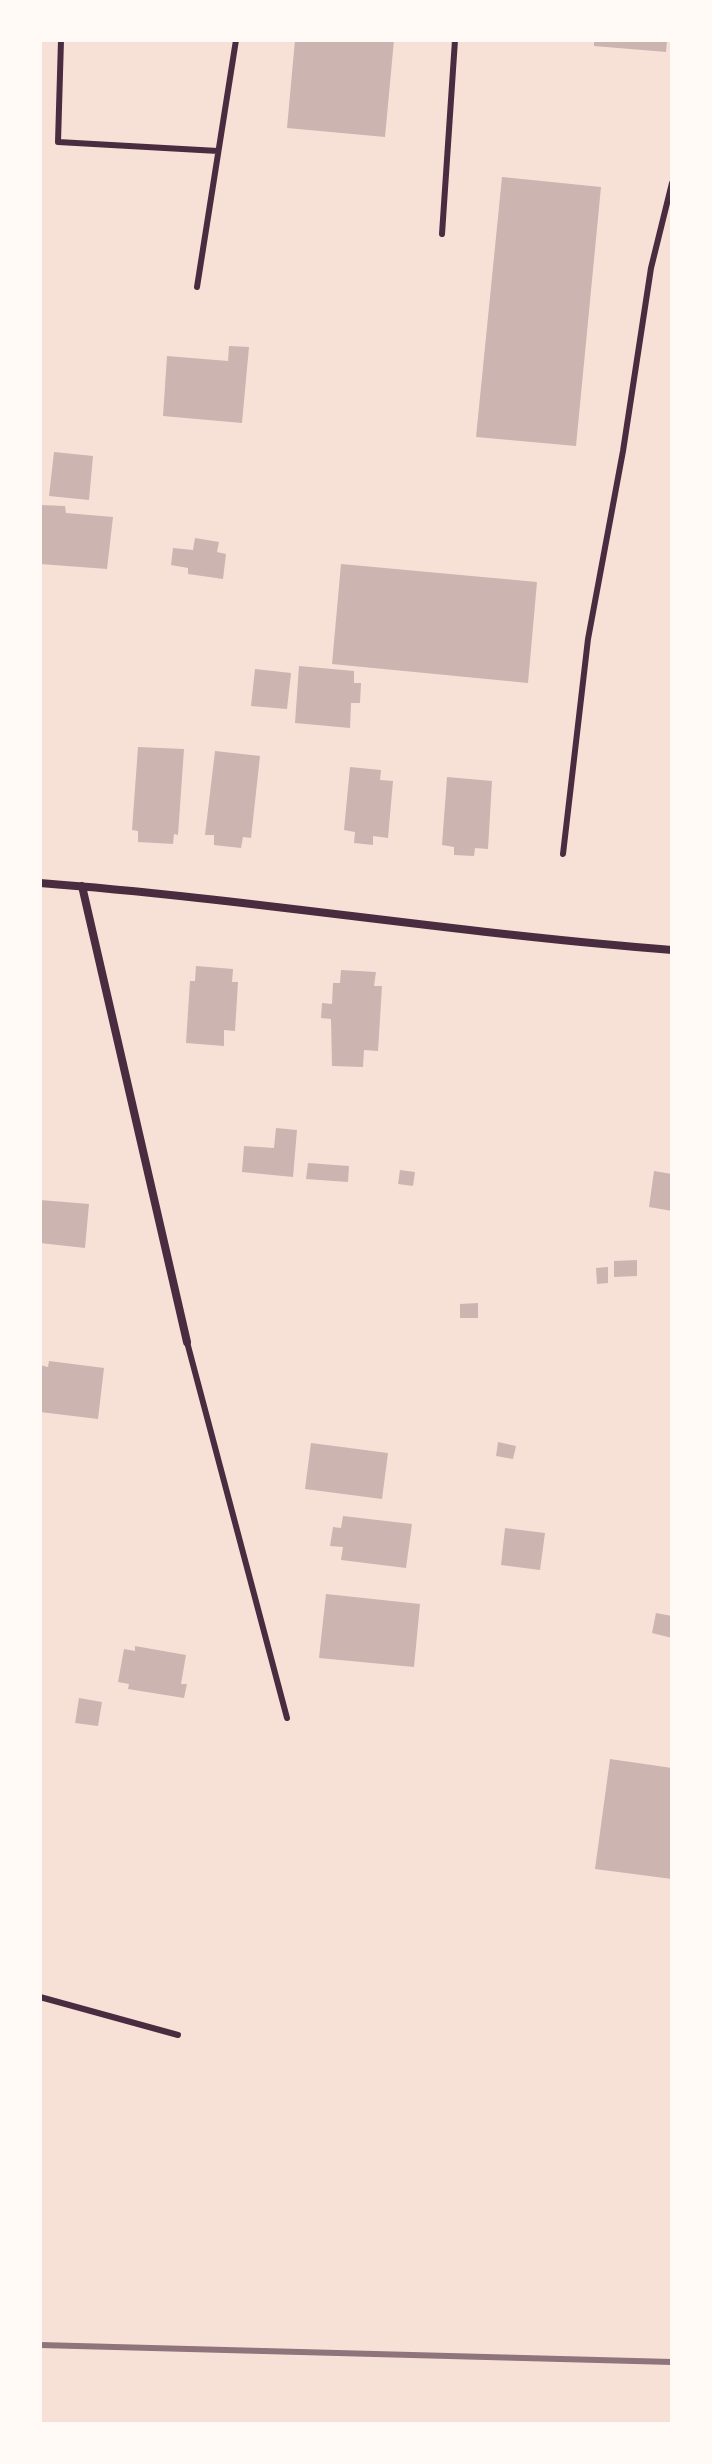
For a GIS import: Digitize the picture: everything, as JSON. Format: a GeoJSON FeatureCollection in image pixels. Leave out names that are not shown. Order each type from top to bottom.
{"type":"FeatureCollection","features":[{"type":"Feature","properties":{"kind":"street"},"geometry":{"type":"LineString","coordinates":[[40,883],[333,912],[530,939],[672,950]]}},
{"type":"Feature","properties":{"kind":"street"},"geometry":{"type":"LineString","coordinates":[[82,886],[187,1342]]}},
{"type":"Feature","properties":{"kind":"lane"},"geometry":{"type":"LineString","coordinates":[[61,40],[58,142],[218,151]]}},
{"type":"Feature","properties":{"kind":"lane"},"geometry":{"type":"LineString","coordinates":[[197,287],[236,40]]}},
{"type":"Feature","properties":{"kind":"lane"},"geometry":{"type":"LineString","coordinates":[[442,234],[455,40]]}},
{"type":"Feature","properties":{"kind":"lane"},"geometry":{"type":"LineString","coordinates":[[563,854],[588,639],[623,451],[651,268],[672,183]]}},
{"type":"Feature","properties":{"kind":"lane"},"geometry":{"type":"LineString","coordinates":[[187,1342],[287,1718]]}},
{"type":"Feature","properties":{"kind":"lane"},"geometry":{"type":"LineString","coordinates":[[40,1997],[178,2035]]}},
{"type":"Feature","properties":{"kind":"building"},"geometry":{"type":"Polygon","coordinates":[[[295,40],[394,40],[385,137],[287,128],[295,40]]]}},
{"type":"Feature","properties":{"kind":"building"},"geometry":{"type":"Polygon","coordinates":[[[594,40],[667,40],[666,52],[594,46],[594,40]]]}},
{"type":"Feature","properties":{"kind":"building"},"geometry":{"type":"Polygon","coordinates":[[[502,177],[601,187],[576,446],[476,437],[502,177]]]}},
{"type":"Feature","properties":{"kind":"building"},"geometry":{"type":"Polygon","coordinates":[[[229,346],[249,347],[242,423],[163,416],[167,356],[228,361],[229,346]]]}},
{"type":"Feature","properties":{"kind":"building"},"geometry":{"type":"Polygon","coordinates":[[[54,452],[93,456],[89,500],[49,496],[54,452]]]}},
{"type":"Feature","properties":{"kind":"building"},"geometry":{"type":"Polygon","coordinates":[[[40,505],[65,506],[66,513],[113,517],[107,569],[40,564],[40,505]]]}},
{"type":"Feature","properties":{"kind":"building"},"geometry":{"type":"Polygon","coordinates":[[[195,538],[219,542],[217,552],[226,554],[223,579],[188,574],[188,568],[171,565],[173,548],[193,550],[195,538]]]}},
{"type":"Feature","properties":{"kind":"building"},"geometry":{"type":"Polygon","coordinates":[[[341,564],[537,582],[528,683],[332,664],[341,564]]]}},
{"type":"Feature","properties":{"kind":"building"},"geometry":{"type":"Polygon","coordinates":[[[299,666],[354,671],[354,683],[361,683],[360,703],[351,703],[350,728],[295,723],[299,666]]]}},
{"type":"Feature","properties":{"kind":"building"},"geometry":{"type":"Polygon","coordinates":[[[255,669],[291,673],[287,709],[251,706],[255,669]]]}},
{"type":"Feature","properties":{"kind":"building"},"geometry":{"type":"Polygon","coordinates":[[[138,747],[184,749],[178,835],[174,834],[173,844],[138,842],[138,831],[132,830],[138,747]]]}},
{"type":"Feature","properties":{"kind":"building"},"geometry":{"type":"Polygon","coordinates":[[[215,751],[260,756],[251,838],[243,837],[241,848],[214,845],[214,835],[205,835],[215,751]]]}},
{"type":"Feature","properties":{"kind":"building"},"geometry":{"type":"Polygon","coordinates":[[[350,767],[381,770],[380,780],[393,781],[388,838],[373,836],[373,845],[354,843],[355,832],[344,830],[350,767]]]}},
{"type":"Feature","properties":{"kind":"building"},"geometry":{"type":"Polygon","coordinates":[[[447,777],[492,781],[488,849],[475,848],[474,856],[454,855],[454,847],[442,845],[447,777]]]}},
{"type":"Feature","properties":{"kind":"building"},"geometry":{"type":"Polygon","coordinates":[[[196,966],[233,969],[232,982],[238,982],[235,1031],[224,1030],[224,1046],[186,1043],[190,981],[195,981],[196,966]]]}},
{"type":"Feature","properties":{"kind":"building"},"geometry":{"type":"Polygon","coordinates":[[[341,970],[376,972],[374,986],[382,986],[378,1051],[364,1050],[363,1067],[332,1066],[331,1019],[321,1018],[322,1003],[332,1004],[333,983],[340,983],[341,970]]]}},
{"type":"Feature","properties":{"kind":"building"},"geometry":{"type":"Polygon","coordinates":[[[276,1128],[297,1130],[293,1177],[242,1172],[244,1146],[274,1148],[276,1128]]]}},
{"type":"Feature","properties":{"kind":"building"},"geometry":{"type":"Polygon","coordinates":[[[308,1163],[349,1166],[348,1182],[306,1179],[308,1163]]]}},
{"type":"Feature","properties":{"kind":"building"},"geometry":{"type":"Polygon","coordinates":[[[400,1170],[415,1172],[413,1186],[398,1184],[400,1170]]]}},
{"type":"Feature","properties":{"kind":"building"},"geometry":{"type":"Polygon","coordinates":[[[654,1171],[672,1174],[672,1211],[649,1207],[654,1171]]]}},
{"type":"Feature","properties":{"kind":"building"},"geometry":{"type":"Polygon","coordinates":[[[40,1200],[89,1204],[85,1248],[40,1243],[40,1200]]]}},
{"type":"Feature","properties":{"kind":"building"},"geometry":{"type":"Polygon","coordinates":[[[637,1260],[637,1276],[614,1277],[614,1261],[637,1260]]]}},
{"type":"Feature","properties":{"kind":"building"},"geometry":{"type":"Polygon","coordinates":[[[608,1267],[608,1283],[597,1284],[596,1268],[608,1267]]]}},
{"type":"Feature","properties":{"kind":"building"},"geometry":{"type":"Polygon","coordinates":[[[478,1303],[478,1318],[460,1318],[460,1304],[478,1303]]]}},
{"type":"Feature","properties":{"kind":"building"},"geometry":{"type":"Polygon","coordinates":[[[49,1361],[104,1368],[98,1419],[40,1412],[40,1365],[48,1367],[49,1361]]]}},
{"type":"Feature","properties":{"kind":"building"},"geometry":{"type":"Polygon","coordinates":[[[498,1442],[516,1446],[513,1459],[496,1456],[498,1442]]]}},
{"type":"Feature","properties":{"kind":"building"},"geometry":{"type":"Polygon","coordinates":[[[311,1443],[388,1453],[382,1499],[305,1489],[311,1443]]]}},
{"type":"Feature","properties":{"kind":"building"},"geometry":{"type":"Polygon","coordinates":[[[343,1516],[412,1524],[406,1568],[341,1560],[343,1547],[330,1546],[333,1527],[341,1528],[343,1516]]]}},
{"type":"Feature","properties":{"kind":"building"},"geometry":{"type":"Polygon","coordinates":[[[505,1528],[545,1533],[540,1570],[501,1565],[505,1528]]]}},
{"type":"Feature","properties":{"kind":"building"},"geometry":{"type":"Polygon","coordinates":[[[326,1594],[420,1604],[414,1667],[319,1658],[326,1594]]]}},
{"type":"Feature","properties":{"kind":"building"},"geometry":{"type":"Polygon","coordinates":[[[656,1613],[672,1616],[672,1638],[652,1633],[656,1613]]]}},
{"type":"Feature","properties":{"kind":"building"},"geometry":{"type":"Polygon","coordinates":[[[135,1646],[186,1655],[181,1684],[187,1684],[184,1698],[128,1689],[129,1684],[118,1682],[124,1649],[135,1651],[135,1646]]]}},
{"type":"Feature","properties":{"kind":"building"},"geometry":{"type":"Polygon","coordinates":[[[79,1698],[102,1702],[98,1726],[75,1723],[79,1698]]]}},
{"type":"Feature","properties":{"kind":"building"},"geometry":{"type":"Polygon","coordinates":[[[610,1759],[672,1768],[672,1879],[595,1869],[610,1759]]]}},
{"type":"Feature","properties":{"kind":"railway"},"geometry":{"type":"LineString","coordinates":[[40,2345],[672,2362]]}}]}
